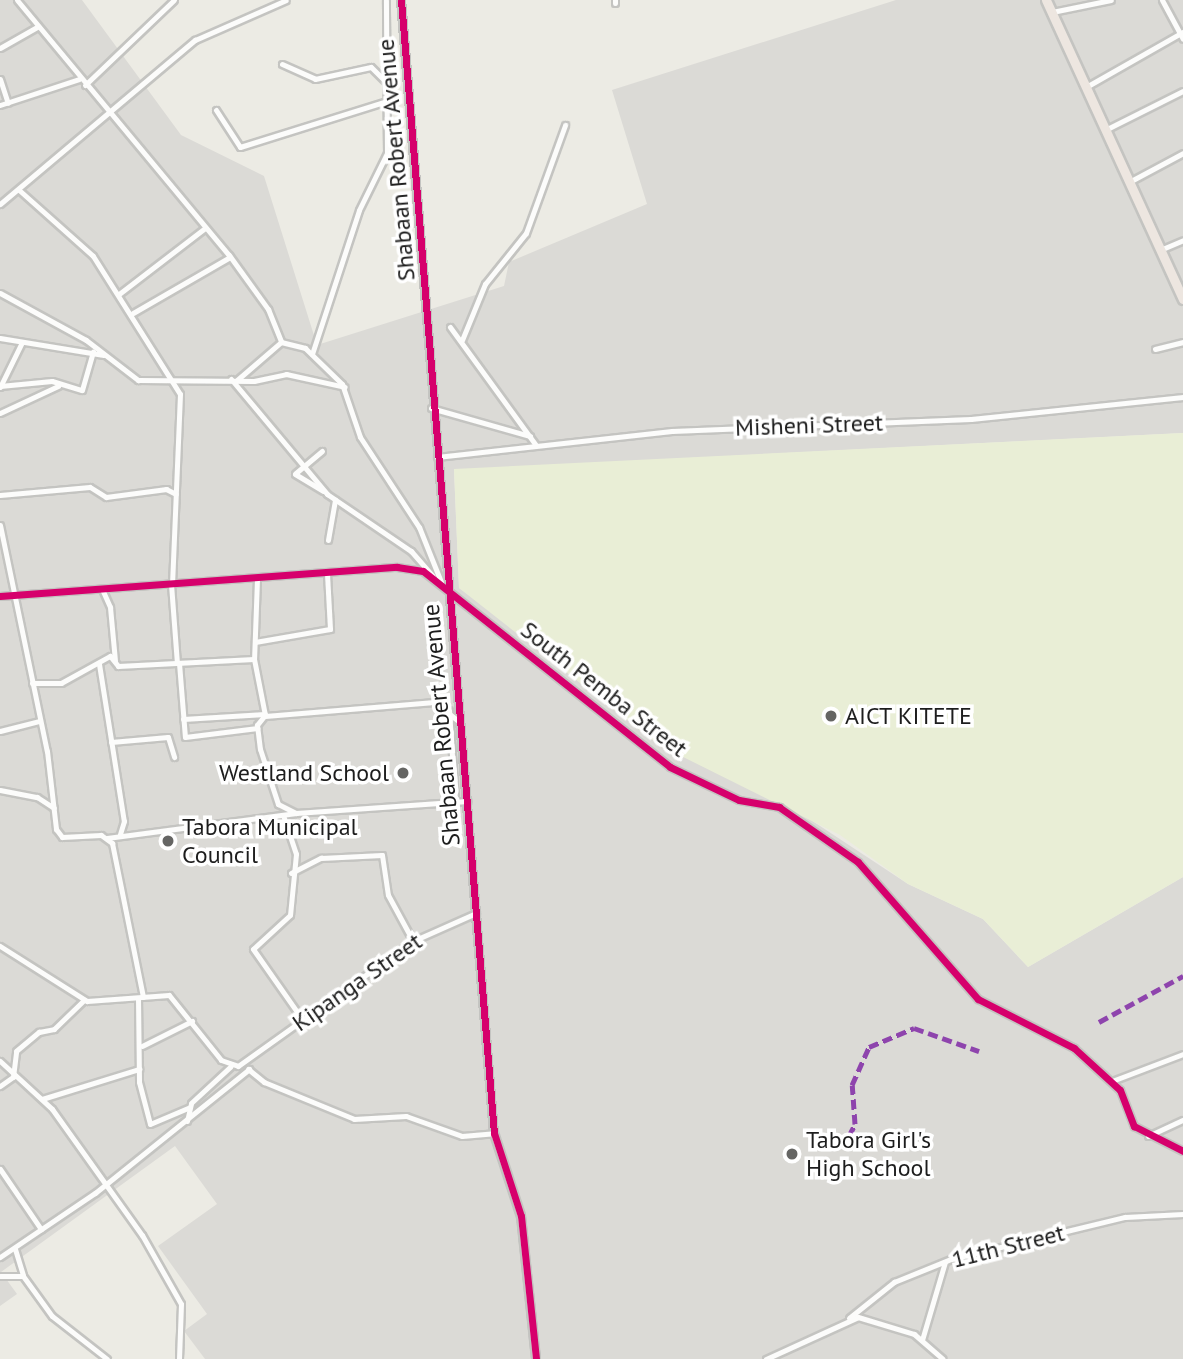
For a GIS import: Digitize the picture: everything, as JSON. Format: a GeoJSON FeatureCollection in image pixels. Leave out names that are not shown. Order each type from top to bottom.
{"type":"FeatureCollection","features":[{"type":"Feature","properties":{"kind":"highway"},"geometry":{"type":"LineString","coordinates":[[1046,0],[1183,299]]}},
{"type":"Feature","properties":{"kind":"street"},"geometry":{"type":"LineString","coordinates":[[17,0],[79,79],[230,257],[268,309],[281,342],[312,354],[345,387],[360,437],[419,527],[442,583]]}},
{"type":"Feature","properties":{"kind":"street"},"geometry":{"type":"LineString","coordinates":[[85,85],[174,0]]}},
{"type":"Feature","properties":{"kind":"street"},"geometry":{"type":"LineString","coordinates":[[0,204],[111,114],[197,39],[286,0]]}},
{"type":"Feature","properties":{"kind":"street"},"geometry":{"type":"LineString","coordinates":[[312,354],[359,210],[387,153],[390,86],[386,0]]}},
{"type":"Feature","properties":{"kind":"street","name":"Shabaan Robert Avenue"},"geometry":{"type":"LineString","coordinates":[[401,0],[431,408],[468,801],[494,1133],[521,1216],[536,1359]]}},
{"type":"Feature","properties":{"kind":"street"},"geometry":{"type":"LineString","coordinates":[[1052,12],[1111,0]]}},
{"type":"Feature","properties":{"kind":"street"},"geometry":{"type":"LineString","coordinates":[[1086,87],[1182,35],[1162,0]]}},
{"type":"Feature","properties":{"kind":"street"},"geometry":{"type":"LineString","coordinates":[[0,48],[37,27]]}},
{"type":"Feature","properties":{"kind":"street"},"geometry":{"type":"LineString","coordinates":[[282,64],[315,79],[371,67],[390,86]]}},
{"type":"Feature","properties":{"kind":"street"},"geometry":{"type":"LineString","coordinates":[[0,79],[8,103]]}},
{"type":"Feature","properties":{"kind":"street"},"geometry":{"type":"LineString","coordinates":[[0,105],[79,79]]}},
{"type":"Feature","properties":{"kind":"street"},"geometry":{"type":"LineString","coordinates":[[1105,130],[1183,91]]}},
{"type":"Feature","properties":{"kind":"street"},"geometry":{"type":"LineString","coordinates":[[216,110],[240,147],[390,100]]}},
{"type":"Feature","properties":{"kind":"street"},"geometry":{"type":"LineString","coordinates":[[462,341],[485,284],[526,233],[565,125]]}},
{"type":"Feature","properties":{"kind":"street"},"geometry":{"type":"LineString","coordinates":[[1129,182],[1183,153]]}},
{"type":"Feature","properties":{"kind":"street"},"geometry":{"type":"LineString","coordinates":[[19,190],[93,256],[132,313],[173,380],[182,400],[172,584],[183,719],[187,737],[257,727],[265,715],[254,659],[257,579]]}},
{"type":"Feature","properties":{"kind":"street"},"geometry":{"type":"LineString","coordinates":[[119,293],[205,228]]}},
{"type":"Feature","properties":{"kind":"street"},"geometry":{"type":"LineString","coordinates":[[1160,250],[1183,240]]}},
{"type":"Feature","properties":{"kind":"street"},"geometry":{"type":"LineString","coordinates":[[132,313],[230,257]]}},
{"type":"Feature","properties":{"kind":"street"},"geometry":{"type":"LineString","coordinates":[[0,293],[110,356],[138,380],[234,379],[286,373],[345,387]]}},
{"type":"Feature","properties":{"kind":"street"},"geometry":{"type":"LineString","coordinates":[[450,327],[535,444]]}},
{"type":"Feature","properties":{"kind":"street"},"geometry":{"type":"LineString","coordinates":[[0,338],[110,356]]}},
{"type":"Feature","properties":{"kind":"street"},"geometry":{"type":"LineString","coordinates":[[0,386],[22,342]]}},
{"type":"Feature","properties":{"kind":"street"},"geometry":{"type":"LineString","coordinates":[[234,379],[281,342]]}},
{"type":"Feature","properties":{"kind":"street"},"geometry":{"type":"LineString","coordinates":[[1155,349],[1183,342]]}},
{"type":"Feature","properties":{"kind":"street"},"geometry":{"type":"LineString","coordinates":[[0,413],[58,387],[84,389],[93,352]]}},
{"type":"Feature","properties":{"kind":"street"},"geometry":{"type":"LineString","coordinates":[[234,379],[327,494]]}},
{"type":"Feature","properties":{"kind":"street"},"geometry":{"type":"LineString","coordinates":[[0,386],[52,382],[58,387]]}},
{"type":"Feature","properties":{"kind":"street","name":"Misheni Street"},"geometry":{"type":"LineString","coordinates":[[436,457],[535,444],[766,425],[971,418],[1183,397]]}},
{"type":"Feature","properties":{"kind":"street"},"geometry":{"type":"LineString","coordinates":[[431,408],[530,436]]}},
{"type":"Feature","properties":{"kind":"street"},"geometry":{"type":"LineString","coordinates":[[322,451],[301,463],[296,477],[327,494],[411,551],[435,579]]}},
{"type":"Feature","properties":{"kind":"street"},"geometry":{"type":"LineString","coordinates":[[0,495],[90,487],[106,497],[166,489],[176,494]]}},
{"type":"Feature","properties":{"kind":"street"},"geometry":{"type":"LineString","coordinates":[[328,540],[335,500]]}},
{"type":"Feature","properties":{"kind":"street"},"geometry":{"type":"LineString","coordinates":[[0,525],[11,596],[32,683],[54,808],[62,838],[107,838],[120,834],[296,813],[468,801]]}},
{"type":"Feature","properties":{"kind":"street"},"geometry":{"type":"LineString","coordinates":[[0,596],[410,567],[435,579]]}},
{"type":"Feature","properties":{"kind":"street"},"geometry":{"type":"LineString","coordinates":[[255,642],[330,629],[327,573]]}},
{"type":"Feature","properties":{"kind":"street","name":"South Pemba Street"},"geometry":{"type":"LineString","coordinates":[[435,579],[670,767],[739,800],[779,807],[858,862],[978,999],[1060,1039],[1112,1081]]}},
{"type":"Feature","properties":{"kind":"street"},"geometry":{"type":"LineString","coordinates":[[102,589],[110,607],[115,665]]}},
{"type":"Feature","properties":{"kind":"street"},"geometry":{"type":"LineString","coordinates":[[32,683],[61,682],[111,656],[115,665]]}},
{"type":"Feature","properties":{"kind":"street"},"geometry":{"type":"LineString","coordinates":[[115,665],[254,659]]}},
{"type":"Feature","properties":{"kind":"street"},"geometry":{"type":"LineString","coordinates":[[99,664],[124,821],[120,834]]}},
{"type":"Feature","properties":{"kind":"street"},"geometry":{"type":"LineString","coordinates":[[183,719],[434,702],[449,709],[460,722]]}},
{"type":"Feature","properties":{"kind":"street"},"geometry":{"type":"LineString","coordinates":[[449,709],[456,801]]}},
{"type":"Feature","properties":{"kind":"street"},"geometry":{"type":"LineString","coordinates":[[0,730],[38,721]]}},
{"type":"Feature","properties":{"kind":"street"},"geometry":{"type":"LineString","coordinates":[[257,727],[277,802],[296,813]]}},
{"type":"Feature","properties":{"kind":"street"},"geometry":{"type":"LineString","coordinates":[[111,742],[168,737],[174,757]]}},
{"type":"Feature","properties":{"kind":"street"},"geometry":{"type":"LineString","coordinates":[[0,790],[37,797],[54,808]]}},
{"type":"Feature","properties":{"kind":"street"},"geometry":{"type":"LineString","coordinates":[[283,816],[295,849],[289,919],[253,949],[302,1019]]}},
{"type":"Feature","properties":{"kind":"street"},"geometry":{"type":"LineString","coordinates":[[0,946],[84,1000],[141,998],[169,995],[231,1066],[190,1107],[152,1126],[139,1082],[142,1046],[141,998],[134,970],[133,928],[107,838]]}},
{"type":"Feature","properties":{"kind":"street"},"geometry":{"type":"LineString","coordinates":[[291,873],[321,858],[382,855],[388,895],[413,941]]}},
{"type":"Feature","properties":{"kind":"street","name":"Kipanga Street"},"geometry":{"type":"LineString","coordinates":[[231,1066],[246,1066],[302,1019],[413,941],[476,913]]}},
{"type":"Feature","properties":{"kind":"street"},"geometry":{"type":"LineString","coordinates":[[0,1086],[13,1072],[16,1051],[39,1032],[54,1029],[84,1000]]}},
{"type":"Feature","properties":{"kind":"street"},"geometry":{"type":"LineString","coordinates":[[142,1046],[191,1021]]}},
{"type":"Feature","properties":{"kind":"street"},"geometry":{"type":"LineString","coordinates":[[1183,1055],[1112,1081],[1129,1120],[1148,1136],[1183,1151]]}},
{"type":"Feature","properties":{"kind":"street"},"geometry":{"type":"LineString","coordinates":[[0,1061],[42,1100],[105,1185],[181,1304],[179,1359]]}},
{"type":"Feature","properties":{"kind":"street"},"geometry":{"type":"LineString","coordinates":[[0,1257],[105,1185],[187,1121],[246,1066],[264,1082],[354,1119],[406,1116],[462,1136],[494,1133]]}},
{"type":"Feature","properties":{"kind":"street"},"geometry":{"type":"LineString","coordinates":[[42,1100],[128,1077],[139,1069]]}},
{"type":"Feature","properties":{"kind":"street"},"geometry":{"type":"LineString","coordinates":[[128,1077],[139,1082]]}},
{"type":"Feature","properties":{"kind":"street"},"geometry":{"type":"LineString","coordinates":[[187,1121],[190,1107]]}},
{"type":"Feature","properties":{"kind":"street"},"geometry":{"type":"LineString","coordinates":[[1148,1136],[1183,1120]]}},
{"type":"Feature","properties":{"kind":"street"},"geometry":{"type":"LineString","coordinates":[[0,1169],[3,1180],[41,1229]]}},
{"type":"Feature","properties":{"kind":"street","name":"11th Street"},"geometry":{"type":"LineString","coordinates":[[766,1359],[849,1318],[894,1282],[945,1262],[1125,1217],[1183,1214]]}},
{"type":"Feature","properties":{"kind":"street"},"geometry":{"type":"LineString","coordinates":[[15,1249],[23,1276],[52,1316],[107,1359]]}},
{"type":"Feature","properties":{"kind":"street"},"geometry":{"type":"LineString","coordinates":[[922,1340],[945,1262]]}},
{"type":"Feature","properties":{"kind":"street"},"geometry":{"type":"LineString","coordinates":[[0,1276],[23,1276]]}},
{"type":"Feature","properties":{"kind":"street"},"geometry":{"type":"LineString","coordinates":[[849,1318],[874,1320],[922,1340],[943,1359]]}},
{"type":"Feature","properties":{"kind":"shaded area"},"geometry":{"type":"Polygon","coordinates":[[[0,0],[82,0],[181,135],[264,176],[317,345],[504,286],[509,262],[647,204],[612,90],[896,0],[1183,0],[1183,433],[454,470],[459,588],[908,884],[983,919],[1028,967],[1183,877],[1183,1359],[205,1359],[184,1331],[207,1314],[158,1246],[217,1204],[175,1146],[1,1272],[17,1294],[0,1306],[0,0]]]}},
{"type":"Feature","properties":{"kind":"green space"},"geometry":{"type":"Polygon","coordinates":[[[1183,433],[1183,877],[1028,967],[983,919],[908,884],[840,835],[659,745],[459,588],[454,469],[1183,433]]]}},
{"type":"Feature","properties":{"kind":"marked path"},"geometry":{"type":"LineString","coordinates":[[1099,1022],[1183,976]]}},
{"type":"Feature","properties":{"kind":"marked path"},"geometry":{"type":"LineString","coordinates":[[849,1136],[855,1124],[852,1085],[869,1047],[914,1028],[979,1051]]}},
{"type":"Feature","properties":{"kind":"cycle path"},"geometry":{"type":"LineString","coordinates":[[401,0],[494,1133],[521,1216],[536,1359]]}},
{"type":"Feature","properties":{"kind":"cycle path"},"geometry":{"type":"LineString","coordinates":[[0,596],[397,567],[423,571],[670,767],[739,800],[779,807],[858,862],[978,999],[1074,1048],[1120,1090],[1134,1126],[1183,1151]]}},
{"type":"Feature","properties":{"kind":"place","name":"AICT KITETE"},"geometry":{"type":"Point","coordinates":[831,716]}},
{"type":"Feature","properties":{"kind":"place","name":"Westland School"},"geometry":{"type":"Point","coordinates":[403,773]}},
{"type":"Feature","properties":{"kind":"place","name":"Tabora Municipal Council"},"geometry":{"type":"Point","coordinates":[168,841]}},
{"type":"Feature","properties":{"kind":"place","name":"Tabora Girl's High School"},"geometry":{"type":"Point","coordinates":[792,1154]}}]}
